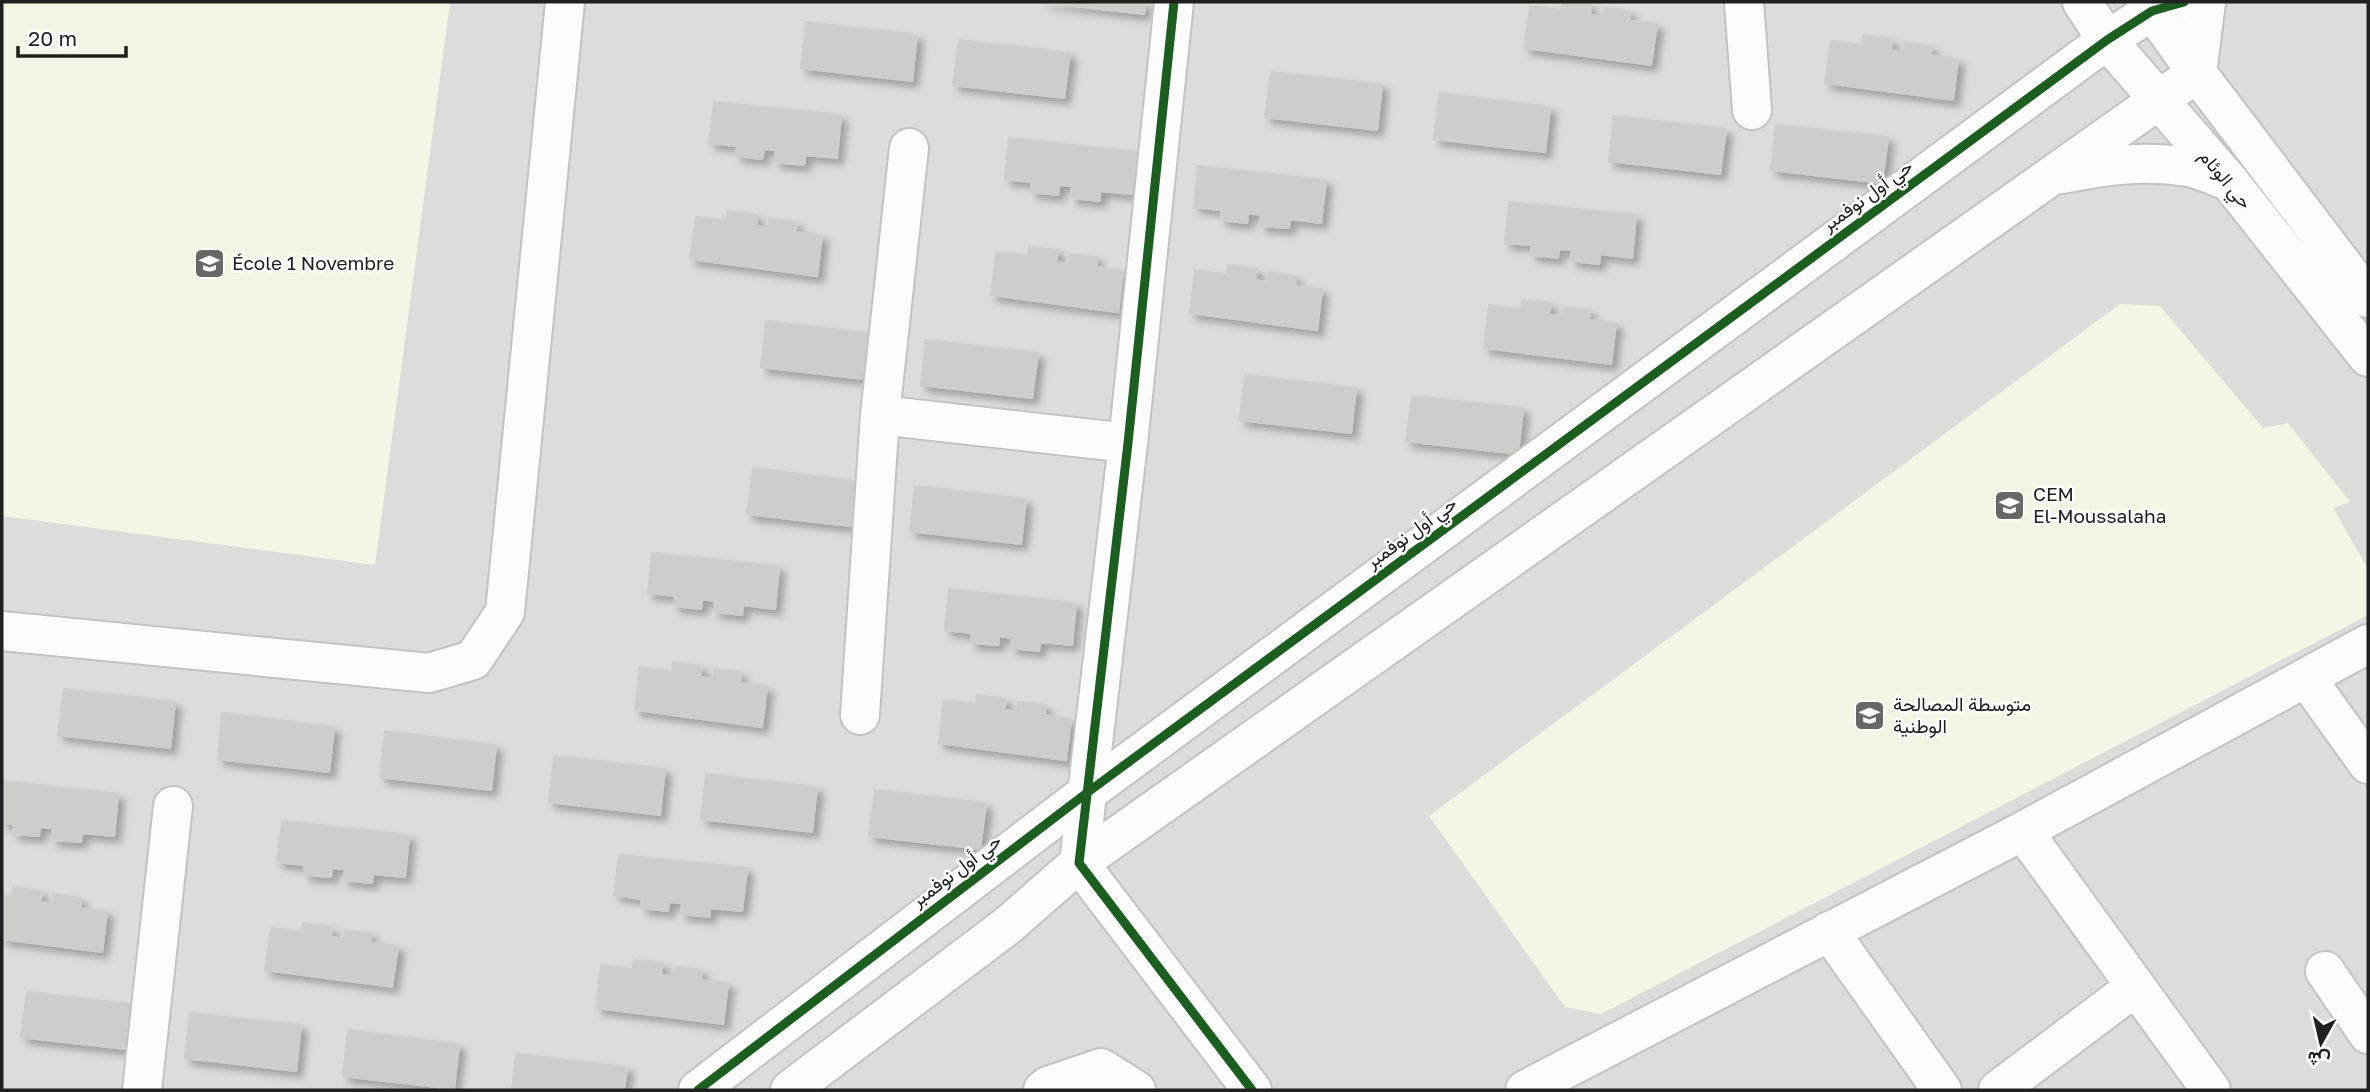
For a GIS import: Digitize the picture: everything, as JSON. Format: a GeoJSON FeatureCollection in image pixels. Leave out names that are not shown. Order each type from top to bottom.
{"type":"FeatureCollection","features":[{"type":"Feature","properties":{"kind":"street"},"geometry":{"type":"LineString","coordinates":[[2,631],[429,673],[473,660],[505,612],[565,2]]}},
{"type":"Feature","properties":{"kind":"street"},"geometry":{"type":"LineString","coordinates":[[1174,2],[1128,443],[1079,863],[1252,1090]]}},
{"type":"Feature","properties":{"kind":"street"},"geometry":{"type":"LineString","coordinates":[[1744,2],[1752,110]]}},
{"type":"Feature","properties":{"kind":"street","name":"حي الوئام"},"geometry":{"type":"LineString","coordinates":[[2082,2],[2107,40],[2229,181],[2368,357]]}},
{"type":"Feature","properties":{"kind":"street"},"geometry":{"type":"LineString","coordinates":[[790,1090],[1007,926],[1079,863],[2197,73],[2206,2]]}},
{"type":"Feature","properties":{"kind":"street"},"geometry":{"type":"LineString","coordinates":[[2161,5],[2197,73],[2368,298]]}},
{"type":"Feature","properties":{"kind":"street","name":"حي أول نوفمبر"},"geometry":{"type":"LineString","coordinates":[[698,1090],[1088,792],[2107,40],[2161,5]]}},
{"type":"Feature","properties":{"kind":"street"},"geometry":{"type":"LineString","coordinates":[[860,715],[880,415],[909,148]]}},
{"type":"Feature","properties":{"kind":"street"},"geometry":{"type":"LineString","coordinates":[[2048,178],[2109,164],[2156,163],[2190,168],[2229,181]]}},
{"type":"Feature","properties":{"kind":"street"},"geometry":{"type":"LineString","coordinates":[[880,415],[1128,443]]}},
{"type":"Feature","properties":{"kind":"street"},"geometry":{"type":"LineString","coordinates":[[1541,1086],[1829,931],[2023,831],[2368,644]]}},
{"type":"Feature","properties":{"kind":"street"},"geometry":{"type":"LineString","coordinates":[[2307,679],[2368,764]]}},
{"type":"Feature","properties":{"kind":"street"},"geometry":{"type":"LineString","coordinates":[[142,1090],[173,806]]}},
{"type":"Feature","properties":{"kind":"street"},"geometry":{"type":"LineString","coordinates":[[2023,831],[2211,1090]]}},
{"type":"Feature","properties":{"kind":"street"},"geometry":{"type":"LineString","coordinates":[[1829,931],[1942,1090]]}},
{"type":"Feature","properties":{"kind":"street"},"geometry":{"type":"LineString","coordinates":[[2325,971],[2368,1034]]}},
{"type":"Feature","properties":{"kind":"street"},"geometry":{"type":"LineString","coordinates":[[1998,1090],[2135,986]]}},
{"type":"Feature","properties":{"kind":"street"},"geometry":{"type":"LineString","coordinates":[[1043,1090],[1101,1068],[1136,1090]]}},
{"type":"Feature","properties":{"kind":"shaded area"},"geometry":{"type":"Polygon","coordinates":[[[2,2],[2368,2],[2368,1090],[2,1090],[2,2]]]}},
{"type":"Feature","properties":{"kind":"shaded area","name":"École 1 Novembre"},"geometry":{"type":"Polygon","coordinates":[[[3,2],[450,2],[375,565],[2,516],[3,2]]]}},
{"type":"Feature","properties":{"kind":"shaded area","name":"متوسطة المصالحة الوطنية"},"geometry":{"type":"Polygon","coordinates":[[[2120,304],[2160,306],[2263,428],[2288,423],[2350,502],[2333,508],[2368,569],[2368,615],[1601,1014],[1565,1007],[1429,816],[2120,304]]]}},
{"type":"Feature","properties":{"kind":"building"},"geometry":{"type":"Polygon","coordinates":[[[1041,2],[1145,2],[1144,14],[1041,2]]]}},
{"type":"Feature","properties":{"kind":"building"},"geometry":{"type":"Polygon","coordinates":[[[1563,2],[1591,4],[1590,15],[1602,17],[1604,8],[1630,11],[1629,21],[1657,24],[1651,65],[1524,48],[1530,6],[1561,10],[1563,2]]]}},
{"type":"Feature","properties":{"kind":"building"},"geometry":{"type":"Polygon","coordinates":[[[806,22],[917,35],[912,81],[801,68],[806,22]]]}},
{"type":"Feature","properties":{"kind":"building"},"geometry":{"type":"Polygon","coordinates":[[[1864,35],[1892,39],[1891,50],[1904,52],[1905,42],[1932,46],[1930,55],[1958,59],[1953,100],[1825,83],[1831,41],[1862,45],[1864,35]]]}},
{"type":"Feature","properties":{"kind":"building"},"geometry":{"type":"Polygon","coordinates":[[[959,40],[1070,53],[1064,98],[953,85],[959,40]]]}},
{"type":"Feature","properties":{"kind":"building"},"geometry":{"type":"Polygon","coordinates":[[[1271,72],[1382,84],[1377,130],[1265,117],[1271,72]]]}},
{"type":"Feature","properties":{"kind":"building"},"geometry":{"type":"Polygon","coordinates":[[[1439,93],[1550,107],[1545,152],[1434,139],[1439,93]]]}},
{"type":"Feature","properties":{"kind":"building"},"geometry":{"type":"Polygon","coordinates":[[[714,102],[841,115],[837,158],[805,155],[804,165],[775,162],[776,150],[764,149],[762,159],[736,156],[737,146],[709,143],[714,102]]]}},
{"type":"Feature","properties":{"kind":"building"},"geometry":{"type":"Polygon","coordinates":[[[1614,116],[1726,129],[1720,174],[1609,161],[1614,116]]]}},
{"type":"Feature","properties":{"kind":"building"},"geometry":{"type":"Polygon","coordinates":[[[1776,125],[1888,137],[1882,183],[1771,170],[1776,125]]]}},
{"type":"Feature","properties":{"kind":"building"},"geometry":{"type":"Polygon","coordinates":[[[1009,138],[1137,152],[1132,194],[1100,191],[1100,201],[1071,198],[1072,186],[1059,185],[1058,195],[1031,192],[1032,182],[1005,179],[1009,138]]]}},
{"type":"Feature","properties":{"kind":"building"},"geometry":{"type":"Polygon","coordinates":[[[1198,166],[1326,180],[1321,223],[1290,219],[1289,228],[1260,226],[1261,215],[1248,213],[1247,223],[1221,220],[1221,210],[1194,207],[1198,166]]]}},
{"type":"Feature","properties":{"kind":"building"},"geometry":{"type":"Polygon","coordinates":[[[1509,202],[1636,215],[1632,258],[1600,254],[1599,264],[1571,261],[1572,250],[1559,249],[1558,258],[1531,255],[1532,245],[1505,243],[1509,202]]]}},
{"type":"Feature","properties":{"kind":"building"},"geometry":{"type":"Polygon","coordinates":[[[728,211],[757,215],[756,226],[769,228],[769,218],[797,222],[795,232],[822,235],[817,276],[690,259],[696,217],[727,220],[728,211]]]}},
{"type":"Feature","properties":{"kind":"building"},"geometry":{"type":"Polygon","coordinates":[[[1029,247],[1058,250],[1056,262],[1069,264],[1070,254],[1097,257],[1096,267],[1123,271],[1118,312],[991,295],[996,252],[1028,256],[1029,247]]]}},
{"type":"Feature","properties":{"kind":"building"},"geometry":{"type":"Polygon","coordinates":[[[1228,265],[1257,269],[1255,280],[1268,282],[1269,272],[1296,276],[1295,286],[1322,289],[1317,330],[1190,313],[1195,270],[1227,275],[1228,265]]]}},
{"type":"Feature","properties":{"kind":"building"},"geometry":{"type":"Polygon","coordinates":[[[1522,300],[1551,303],[1549,315],[1562,316],[1564,307],[1590,310],[1589,320],[1616,323],[1611,364],[1484,348],[1489,305],[1521,309],[1522,300]]]}},
{"type":"Feature","properties":{"kind":"building"},"geometry":{"type":"Polygon","coordinates":[[[766,321],[877,334],[872,380],[761,367],[766,321]]]}},
{"type":"Feature","properties":{"kind":"building"},"geometry":{"type":"Polygon","coordinates":[[[926,340],[1038,353],[1032,398],[921,385],[926,340]]]}},
{"type":"Feature","properties":{"kind":"building"},"geometry":{"type":"Polygon","coordinates":[[[1245,375],[1356,388],[1351,433],[1240,420],[1245,375]]]}},
{"type":"Feature","properties":{"kind":"building"},"geometry":{"type":"Polygon","coordinates":[[[1412,396],[1523,408],[1518,454],[1406,441],[1412,396]]]}},
{"type":"Feature","properties":{"kind":"building"},"geometry":{"type":"Polygon","coordinates":[[[753,468],[864,482],[858,527],[747,514],[753,468]]]}},
{"type":"Feature","properties":{"kind":"building"},"geometry":{"type":"Polygon","coordinates":[[[915,486],[1026,499],[1021,544],[910,531],[915,486]]]}},
{"type":"Feature","properties":{"kind":"building"},"geometry":{"type":"Polygon","coordinates":[[[652,553],[779,566],[775,609],[743,605],[742,615],[714,612],[715,601],[702,599],[701,609],[674,606],[675,596],[648,593],[652,553]]]}},
{"type":"Feature","properties":{"kind":"building"},"geometry":{"type":"Polygon","coordinates":[[[949,589],[1076,603],[1072,645],[1040,642],[1039,651],[1011,648],[1012,638],[999,636],[998,645],[971,643],[972,633],[945,630],[949,589]]]}},
{"type":"Feature","properties":{"kind":"building"},"geometry":{"type":"Polygon","coordinates":[[[673,662],[702,666],[700,677],[713,679],[714,669],[741,672],[740,683],[767,686],[762,727],[635,710],[640,667],[672,672],[673,662]]]}},
{"type":"Feature","properties":{"kind":"building"},"geometry":{"type":"Polygon","coordinates":[[[64,689],[175,702],[170,748],[58,735],[64,689]]]}},
{"type":"Feature","properties":{"kind":"building"},"geometry":{"type":"Polygon","coordinates":[[[977,695],[1006,699],[1004,710],[1018,712],[1018,702],[1046,705],[1044,715],[1071,719],[1066,760],[939,743],[944,700],[976,704],[977,695]]]}},
{"type":"Feature","properties":{"kind":"building"},"geometry":{"type":"Polygon","coordinates":[[[222,713],[334,727],[329,772],[218,759],[222,713]]]}},
{"type":"Feature","properties":{"kind":"building"},"geometry":{"type":"Polygon","coordinates":[[[385,731],[496,745],[491,790],[380,777],[385,731]]]}},
{"type":"Feature","properties":{"kind":"building"},"geometry":{"type":"Polygon","coordinates":[[[554,756],[665,769],[660,815],[549,802],[554,756]]]}},
{"type":"Feature","properties":{"kind":"building"},"geometry":{"type":"Polygon","coordinates":[[[706,774],[817,787],[812,832],[701,819],[706,774]]]}},
{"type":"Feature","properties":{"kind":"building"},"geometry":{"type":"Polygon","coordinates":[[[2,781],[118,794],[114,836],[82,833],[81,842],[52,840],[53,828],[40,827],[39,836],[13,834],[14,824],[2,823],[2,781]]]}},
{"type":"Feature","properties":{"kind":"building"},"geometry":{"type":"Polygon","coordinates":[[[875,790],[986,803],[980,849],[869,836],[875,790]]]}},
{"type":"Feature","properties":{"kind":"building"},"geometry":{"type":"Polygon","coordinates":[[[282,821],[409,835],[405,877],[373,874],[372,883],[343,880],[345,869],[332,868],[331,877],[304,875],[305,865],[277,862],[282,821]]]}},
{"type":"Feature","properties":{"kind":"building"},"geometry":{"type":"Polygon","coordinates":[[[619,855],[747,868],[742,911],[710,908],[710,917],[681,914],[682,903],[669,902],[668,911],[641,908],[642,899],[614,895],[619,855]]]}},
{"type":"Feature","properties":{"kind":"building"},"geometry":{"type":"Polygon","coordinates":[[[13,887],[42,891],[40,902],[53,904],[54,894],[81,898],[80,908],[107,911],[102,952],[2,939],[2,895],[12,897],[13,887]]]}},
{"type":"Feature","properties":{"kind":"building"},"geometry":{"type":"Polygon","coordinates":[[[303,923],[332,927],[331,937],[344,939],[345,930],[371,933],[370,943],[398,946],[392,987],[265,970],[271,928],[302,932],[303,923]]]}},
{"type":"Feature","properties":{"kind":"building"},"geometry":{"type":"Polygon","coordinates":[[[634,960],[663,963],[661,975],[674,976],[675,967],[702,970],[701,980],[728,983],[723,1024],[596,1008],[601,965],[633,969],[634,960]]]}},
{"type":"Feature","properties":{"kind":"building"},"geometry":{"type":"Polygon","coordinates":[[[27,992],[138,1005],[133,1050],[21,1037],[27,992]]]}},
{"type":"Feature","properties":{"kind":"building"},"geometry":{"type":"Polygon","coordinates":[[[190,1013],[301,1025],[296,1071],[185,1058],[190,1013]]]}},
{"type":"Feature","properties":{"kind":"building"},"geometry":{"type":"Polygon","coordinates":[[[348,1030],[459,1044],[454,1089],[343,1076],[348,1030]]]}},
{"type":"Feature","properties":{"kind":"building"},"geometry":{"type":"Polygon","coordinates":[[[516,1054],[627,1067],[624,1090],[512,1090],[516,1054]]]}},
{"type":"Feature","properties":{"kind":"cycle path"},"geometry":{"type":"LineString","coordinates":[[1174,2],[1128,443],[1079,863],[1252,1090]]}},
{"type":"Feature","properties":{"kind":"cycle path"},"geometry":{"type":"LineString","coordinates":[[698,1090],[1088,792],[2107,40],[2152,11],[2184,2]]}},
{"type":"Feature","properties":{"kind":"place","name":"École 1 Novembre"},"geometry":{"type":"Point","coordinates":[209,263]}},
{"type":"Feature","properties":{"kind":"place","name":"CEM El-Moussalaha"},"geometry":{"type":"Point","coordinates":[2010,505]}},
{"type":"Feature","properties":{"kind":"place","name":"متوسطة المصالحة الوطنية"},"geometry":{"type":"Point","coordinates":[1870,715]}}]}
